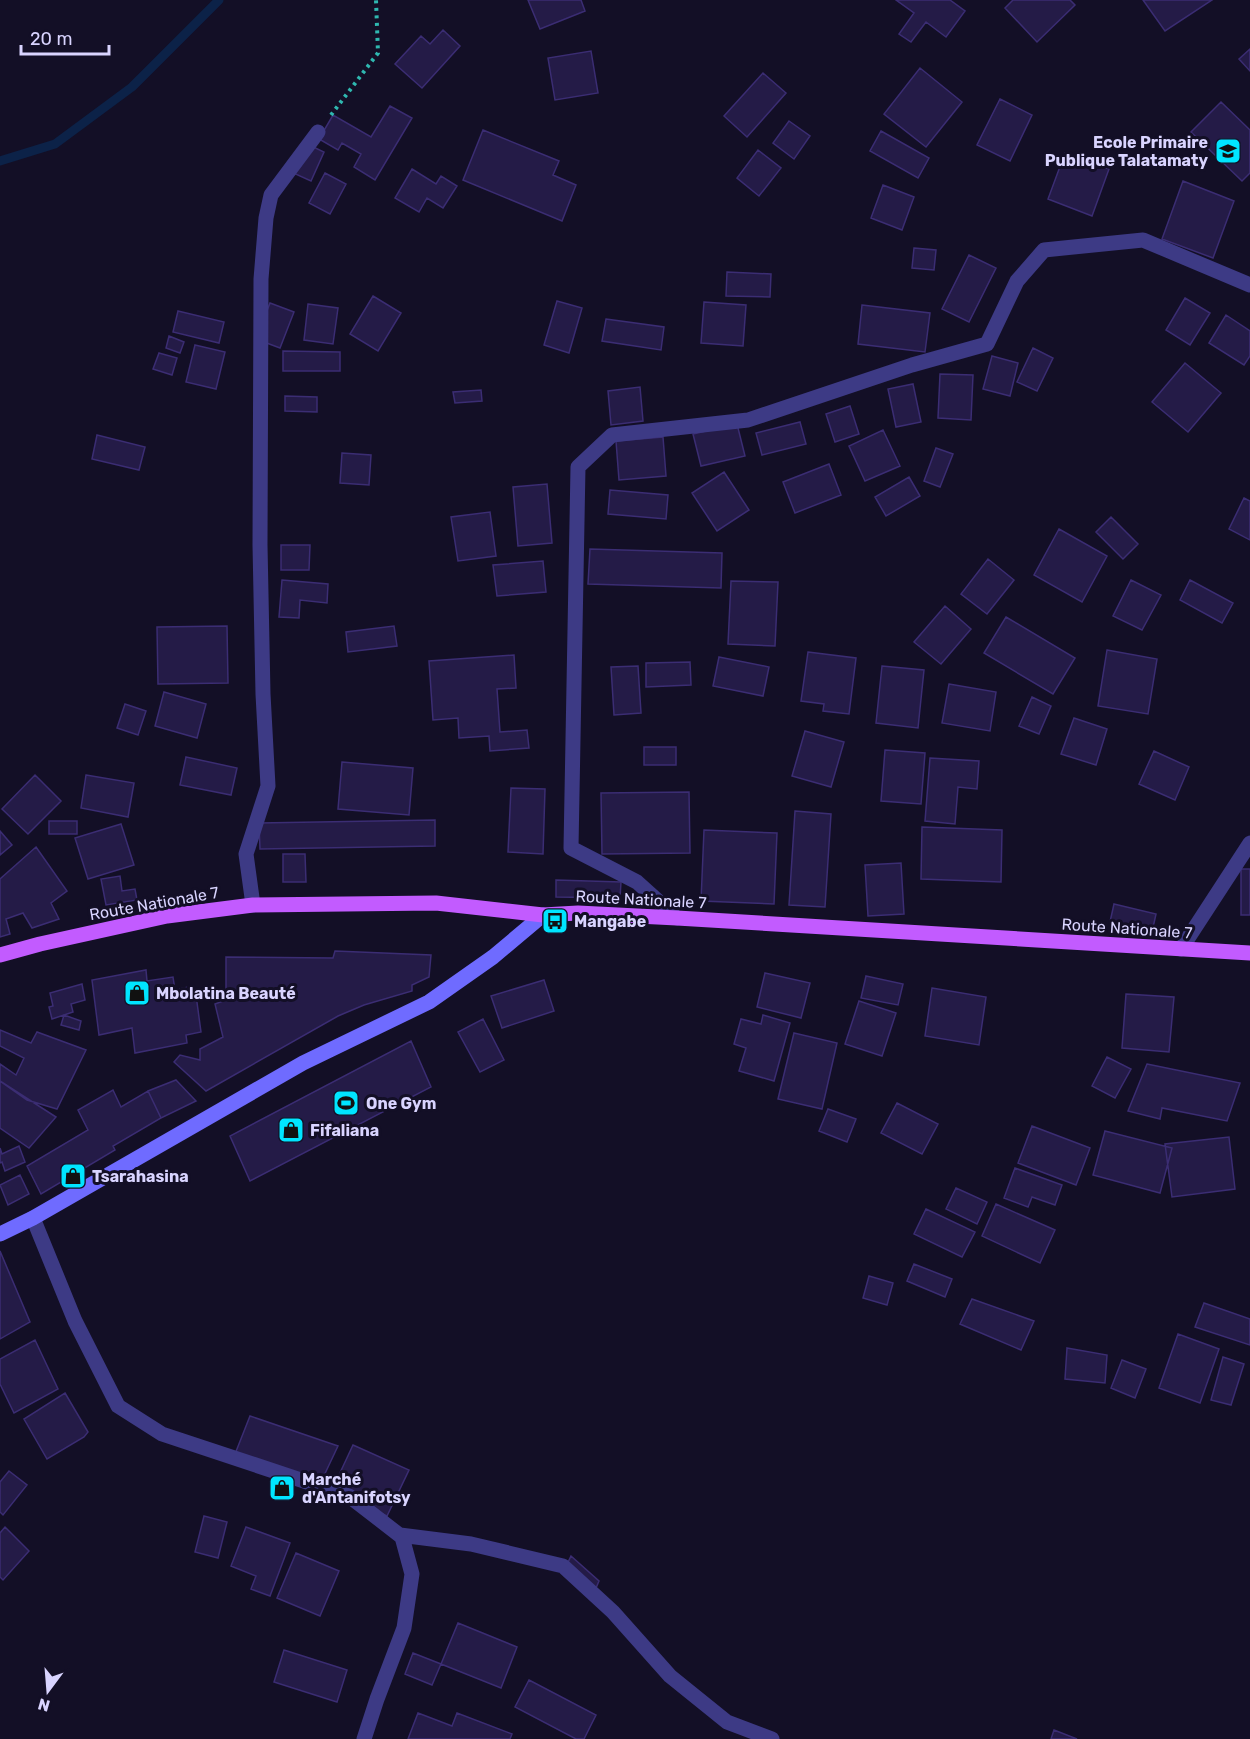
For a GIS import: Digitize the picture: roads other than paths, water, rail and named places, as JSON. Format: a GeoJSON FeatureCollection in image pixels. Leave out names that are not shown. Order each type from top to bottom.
{"type":"FeatureCollection","features":[{"type":"Feature","properties":{"kind":"main road","name":"Route Nationale 7"},"geometry":{"type":"LineString","coordinates":[[0,955],[166,916],[253,905],[436,903],[543,915],[578,913],[677,918],[1250,953]]}},
{"type":"Feature","properties":{"kind":"street"},"geometry":{"type":"LineString","coordinates":[[253,905],[246,854],[268,786],[263,694],[260,545],[263,249],[271,195],[318,132]]}},
{"type":"Feature","properties":{"kind":"street"},"geometry":{"type":"LineString","coordinates":[[677,918],[637,882],[571,848],[578,467],[612,435],[748,420],[912,365],[987,344],[1017,281],[1044,250],[1143,240],[1250,285]]}},
{"type":"Feature","properties":{"kind":"street"},"geometry":{"type":"LineString","coordinates":[[1181,949],[1250,843]]}},
{"type":"Feature","properties":{"kind":"street"},"geometry":{"type":"LineString","coordinates":[[0,1234],[33,1218],[303,1063],[429,1002],[493,957],[543,915]]}},
{"type":"Feature","properties":{"kind":"street"},"geometry":{"type":"LineString","coordinates":[[33,1218],[75,1321],[118,1406],[162,1434],[349,1496],[400,1535],[471,1544],[562,1566],[613,1612],[670,1676],[727,1722],[772,1739]]}},
{"type":"Feature","properties":{"kind":"street"},"geometry":{"type":"LineString","coordinates":[[364,1739],[404,1628],[412,1574],[400,1535]]}},
{"type":"Feature","properties":{"kind":"waterway"},"geometry":{"type":"LineString","coordinates":[[0,161],[55,144],[132,87],[219,0]]}},
{"type":"Feature","properties":{"kind":"place","name":"Ecole Primaire Publique Talatamaty"},"geometry":{"type":"Point","coordinates":[1228,151]}},
{"type":"Feature","properties":{"kind":"place","name":"Mangabe"},"geometry":{"type":"Point","coordinates":[555,921]}},
{"type":"Feature","properties":{"kind":"place","name":"Mbolatina Beauté"},"geometry":{"type":"Point","coordinates":[137,993]}},
{"type":"Feature","properties":{"kind":"place","name":"One Gym"},"geometry":{"type":"Point","coordinates":[346,1103]}},
{"type":"Feature","properties":{"kind":"place","name":"Fifaliana"},"geometry":{"type":"Point","coordinates":[291,1130]}},
{"type":"Feature","properties":{"kind":"place","name":"Tsarahasina"},"geometry":{"type":"Point","coordinates":[73,1176]}},
{"type":"Feature","properties":{"kind":"place","name":"Marché d'Antanifotsy"},"geometry":{"type":"Point","coordinates":[282,1488]}}]}
